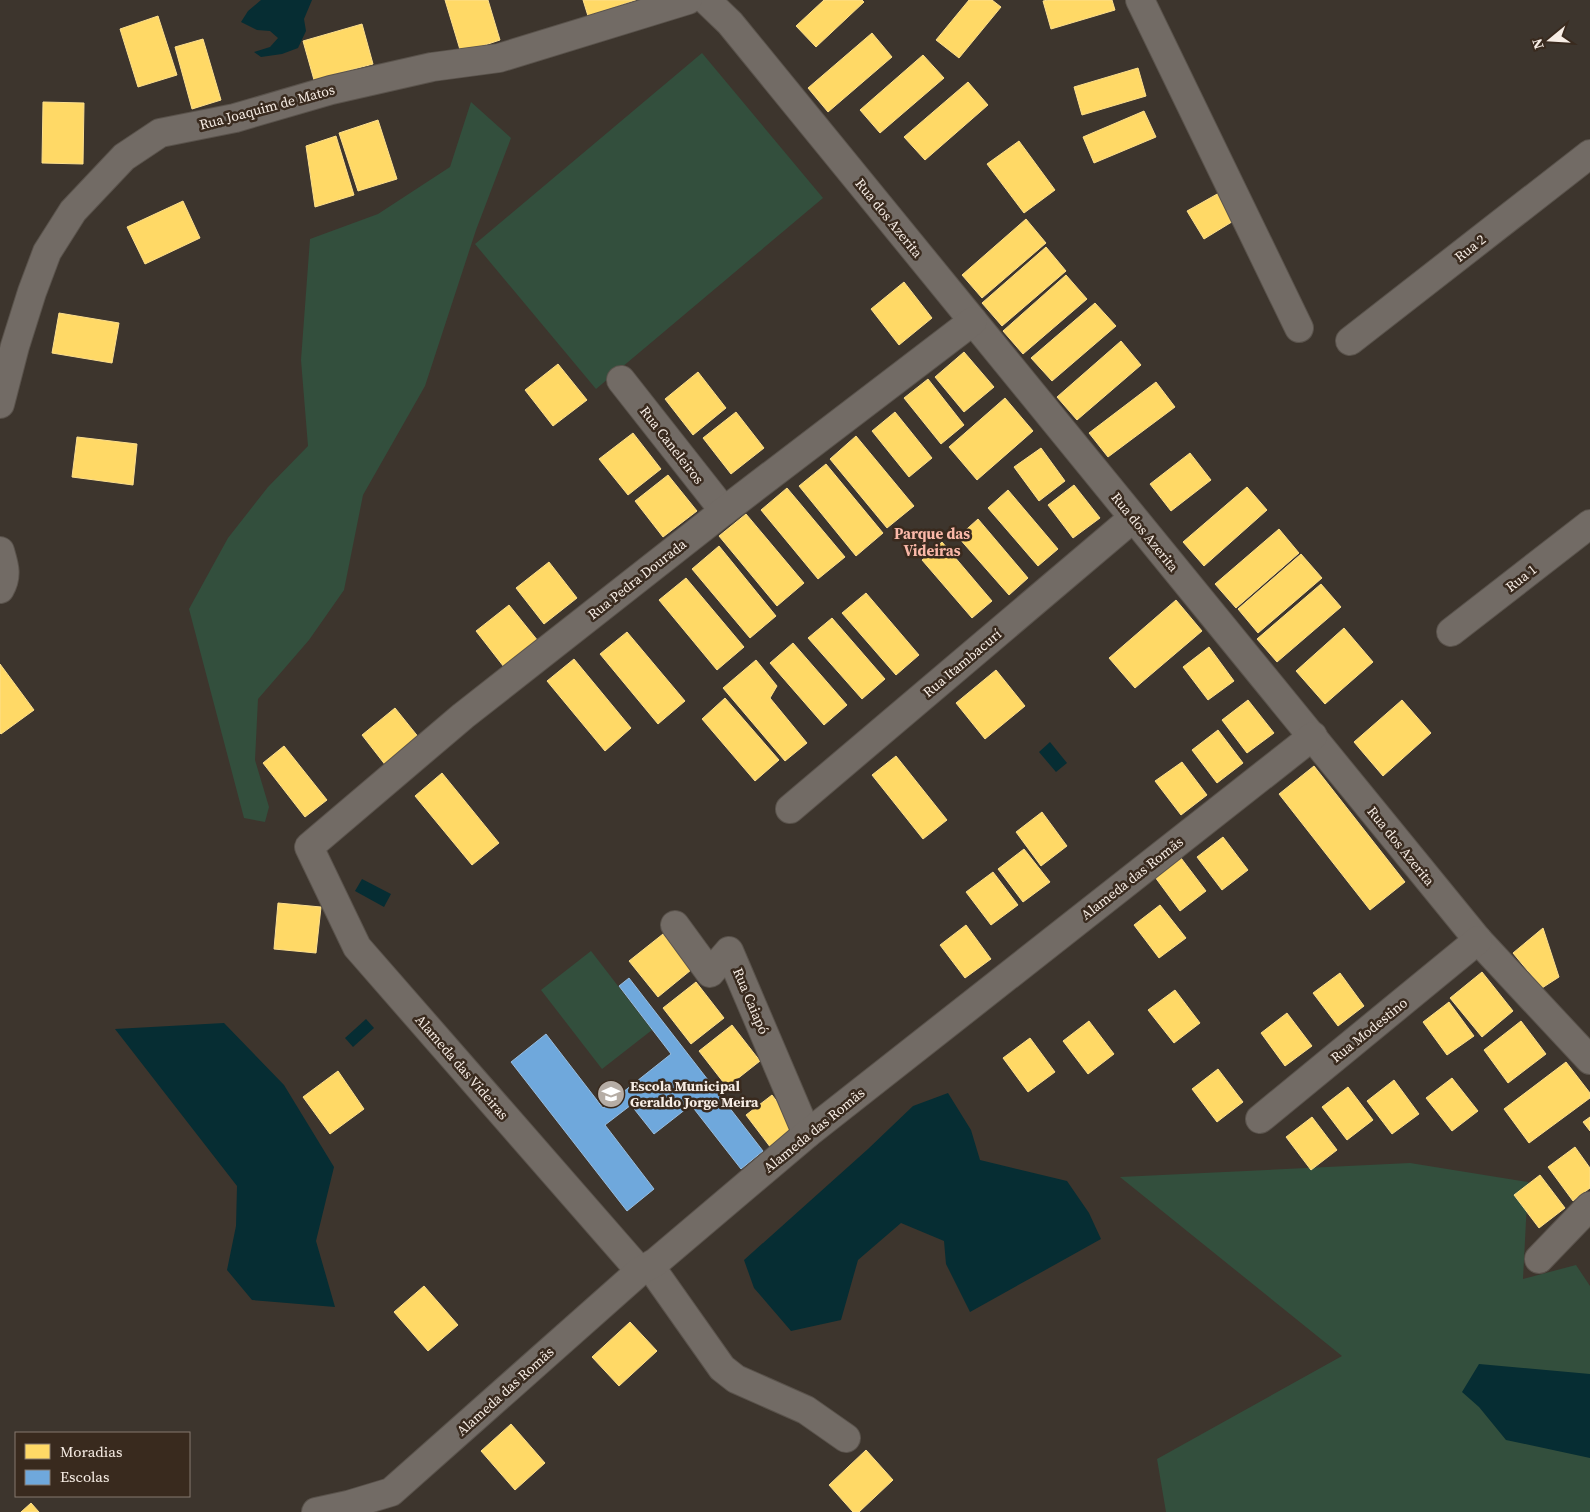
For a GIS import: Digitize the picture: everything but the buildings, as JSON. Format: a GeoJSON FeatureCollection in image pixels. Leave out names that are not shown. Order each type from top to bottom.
{"type":"FeatureCollection","features":[{"type":"Feature","properties":{"kind":"street","name":"Rua Joaquim de Matos"},"geometry":{"type":"LineString","coordinates":[[0,404],[15,346],[47,252],[73,211],[124,157],[160,134],[235,118],[330,90],[432,67],[499,58],[688,0]]}},
{"type":"Feature","properties":{"kind":"street","name":"Rua dos Azerita"},"geometry":{"type":"LineString","coordinates":[[706,0],[730,23],[1478,940],[1590,1060]]}},
{"type":"Feature","properties":{"kind":"street"},"geometry":{"type":"LineString","coordinates":[[1140,0],[1299,328]]}},
{"type":"Feature","properties":{"kind":"street","name":"Rua 2"},"geometry":{"type":"LineString","coordinates":[[1350,341],[1590,154]]}},
{"type":"Feature","properties":{"kind":"street","name":"Rua Pedra Dourada"},"geometry":{"type":"LineString","coordinates":[[309,846],[463,716],[724,511],[973,321]]}},
{"type":"Feature","properties":{"kind":"street","name":"Rua Caneleiros"},"geometry":{"type":"LineString","coordinates":[[621,380],[724,511]]}},
{"type":"Feature","properties":{"kind":"street","name":"Rua Itambacurí"},"geometry":{"type":"LineString","coordinates":[[790,809],[1133,518]]}},
{"type":"Feature","properties":{"kind":"street","name":"Rua 1"},"geometry":{"type":"LineString","coordinates":[[1452,632],[1590,524]]}},
{"type":"Feature","properties":{"kind":"street"},"geometry":{"type":"LineString","coordinates":[[0,552],[5,568],[0,588]]}},
{"type":"Feature","properties":{"kind":"street","name":"Alameda das Romãs"},"geometry":{"type":"LineString","coordinates":[[316,1512],[391,1492],[645,1268],[656,1262],[807,1134],[1313,736]]}},
{"type":"Feature","properties":{"kind":"street","name":"Alameda das Videiras"},"geometry":{"type":"LineString","coordinates":[[309,846],[356,947],[645,1268],[722,1368],[736,1379],[806,1410],[846,1438]]}},
{"type":"Feature","properties":{"kind":"street","name":"Rua Caiapó"},"geometry":{"type":"LineString","coordinates":[[674,925],[710,973],[729,951],[807,1134]]}},
{"type":"Feature","properties":{"kind":"street","name":"Rua Modestino"},"geometry":{"type":"LineString","coordinates":[[1260,1120],[1478,940]]}},
{"type":"Feature","properties":{"kind":"street"},"geometry":{"type":"LineString","coordinates":[[1539,1259],[1590,1206]]}},
{"type":"Feature","properties":{"kind":"green space"},"geometry":{"type":"Polygon","coordinates":[[[702,53],[823,198],[596,389],[475,244],[702,53]]]}},
{"type":"Feature","properties":{"kind":"green space"},"geometry":{"type":"Polygon","coordinates":[[[471,102],[511,138],[476,230],[425,386],[363,495],[344,590],[309,640],[258,699],[255,760],[269,807],[265,822],[244,818],[189,609],[228,538],[268,487],[308,446],[301,360],[310,239],[378,214],[450,167],[471,102]]]}},
{"type":"Feature","properties":{"kind":"green space"},"geometry":{"type":"Polygon","coordinates":[[[591,951],[652,1030],[602,1069],[541,990],[591,951]]]}},
{"type":"Feature","properties":{"kind":"green space"},"geometry":{"type":"Polygon","coordinates":[[[1410,1163],[1528,1182],[1523,1279],[1576,1265],[1590,1286],[1590,1512],[1166,1512],[1157,1459],[1342,1356],[1120,1177],[1410,1163]]]}},
{"type":"Feature","properties":{"kind":"water"},"geometry":{"type":"Polygon","coordinates":[[[261,0],[312,0],[304,19],[306,31],[298,48],[282,54],[261,57],[254,52],[270,47],[278,38],[270,31],[257,30],[241,22],[248,11],[261,0]]]}},
{"type":"Feature","properties":{"kind":"water"},"geometry":{"type":"Polygon","coordinates":[[[1050,742],[1067,763],[1056,772],[1039,752],[1050,742]]]}},
{"type":"Feature","properties":{"kind":"water"},"geometry":{"type":"Polygon","coordinates":[[[362,879],[391,894],[384,907],[355,891],[362,879]]]}},
{"type":"Feature","properties":{"kind":"water"},"geometry":{"type":"Polygon","coordinates":[[[366,1019],[374,1028],[353,1047],[345,1038],[366,1019]]]}},
{"type":"Feature","properties":{"kind":"water"},"geometry":{"type":"Polygon","coordinates":[[[224,1023],[284,1085],[334,1167],[316,1241],[335,1307],[252,1300],[227,1270],[236,1226],[237,1186],[115,1029],[224,1023]]]}},
{"type":"Feature","properties":{"kind":"water"},"geometry":{"type":"Polygon","coordinates":[[[948,1093],[971,1130],[980,1160],[1067,1181],[1089,1213],[1101,1239],[970,1312],[946,1264],[944,1241],[901,1223],[858,1260],[841,1320],[791,1331],[754,1288],[744,1260],[913,1106],[948,1093]]]}},
{"type":"Feature","properties":{"kind":"water"},"geometry":{"type":"Polygon","coordinates":[[[1479,1364],[1590,1374],[1590,1458],[1506,1440],[1479,1407],[1462,1392],[1479,1364]]]}},
{"type":"Feature","properties":{"kind":"place","name":"Escola Municipal Geraldo Jorge Meira"},"geometry":{"type":"Point","coordinates":[611,1094]}},
{"type":"Feature","properties":{"kind":"district","name":"Parque das Videiras"},"geometry":{"type":"Point","coordinates":[932,542]}}]}
